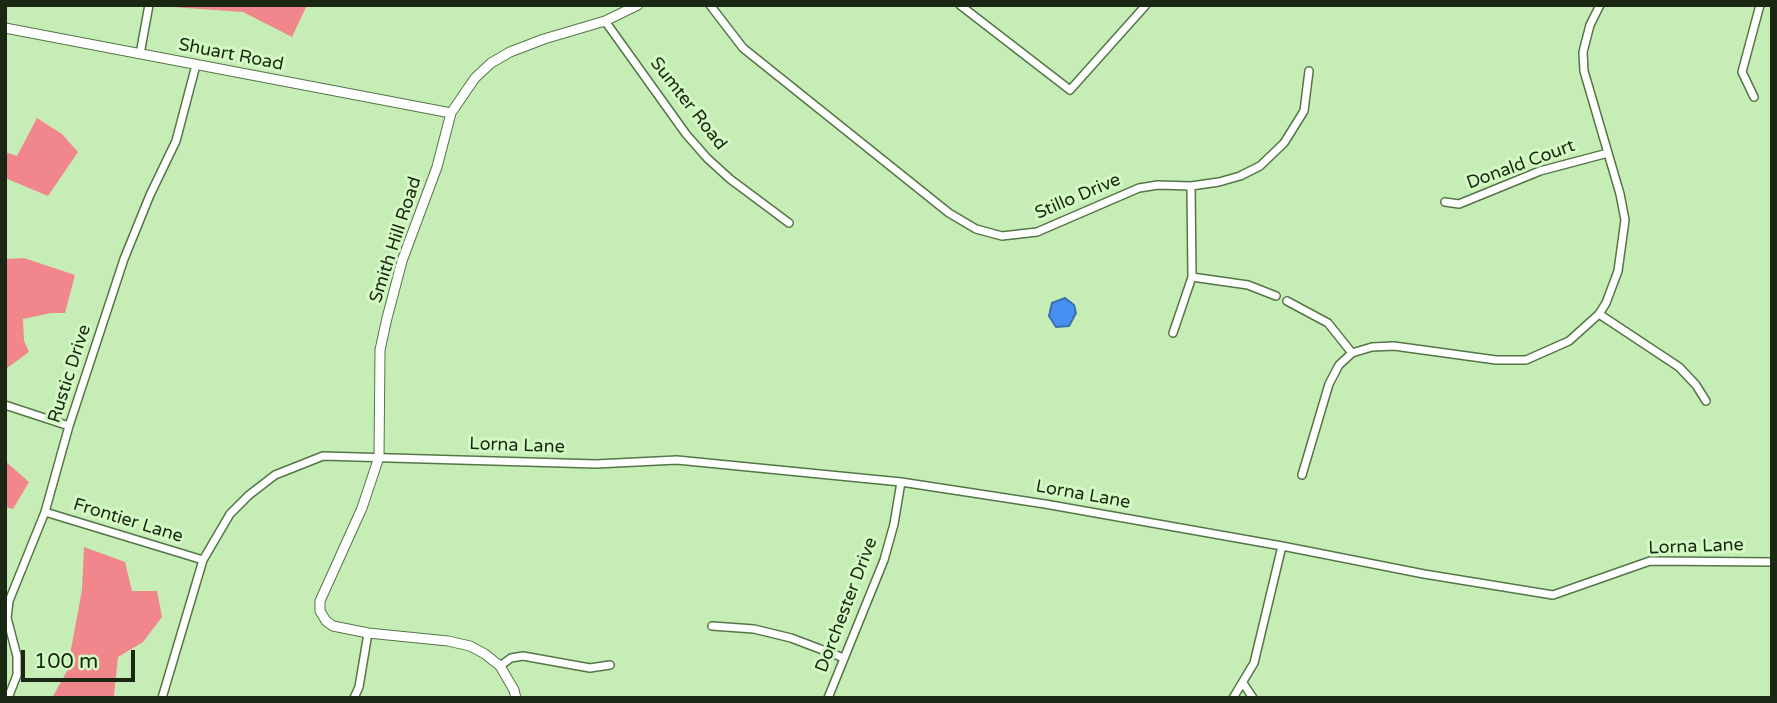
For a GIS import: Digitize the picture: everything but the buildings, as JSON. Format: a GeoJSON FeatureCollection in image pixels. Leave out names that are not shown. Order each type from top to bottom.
{"type":"FeatureCollection","features":[{"type":"Feature","properties":{"kind":"street"},"geometry":{"type":"LineString","coordinates":[[140,54],[149,5]]}},
{"type":"Feature","properties":{"kind":"street","name":"Smith Hill Road"},"geometry":{"type":"LineString","coordinates":[[516,698],[500,666],[470,646],[448,640],[368,633],[334,626],[326,621],[320,611],[320,601],[362,508],[379,457],[380,350],[402,261],[437,167],[451,113],[475,78],[491,63],[510,52],[605,21],[638,5]]}},
{"type":"Feature","properties":{"kind":"street","name":"Stillo Drive"},"geometry":{"type":"LineString","coordinates":[[710,5],[743,48],[949,213],[976,229],[1002,236],[1037,232],[1139,188],[1158,185],[1191,186],[1240,176],[1260,166],[1284,143],[1304,111],[1309,71]]}},
{"type":"Feature","properties":{"kind":"street"},"geometry":{"type":"LineString","coordinates":[[960,5],[1070,90],[1146,5]]}},
{"type":"Feature","properties":{"kind":"street"},"geometry":{"type":"LineString","coordinates":[[1301,475],[1329,384],[1339,365],[1352,353],[1394,346],[1496,360],[1526,360],[1569,341],[1599,314],[1606,303],[1618,271],[1625,220],[1584,71],[1583,52],[1590,25],[1600,5]]}},
{"type":"Feature","properties":{"kind":"street"},"geometry":{"type":"LineString","coordinates":[[1754,97],[1742,72],[1760,5]]}},
{"type":"Feature","properties":{"kind":"street","name":"Sumter Road"},"geometry":{"type":"LineString","coordinates":[[605,21],[707,158],[730,179],[789,223]]}},
{"type":"Feature","properties":{"kind":"street","name":"Shuart Road"},"geometry":{"type":"LineString","coordinates":[[5,28],[451,113]]}},
{"type":"Feature","properties":{"kind":"street","name":"Rustic Drive"},"geometry":{"type":"LineString","coordinates":[[8,698],[17,675],[17,656],[7,618],[9,601],[45,512],[69,426],[124,260],[150,195],[176,141],[196,65]]}},
{"type":"Feature","properties":{"kind":"street","name":"Donald Court"},"geometry":{"type":"LineString","coordinates":[[1445,202],[1459,204],[1540,171],[1608,153]]}},
{"type":"Feature","properties":{"kind":"street"},"geometry":{"type":"LineString","coordinates":[[1173,333],[1192,277],[1191,186]]}},
{"type":"Feature","properties":{"kind":"street"},"geometry":{"type":"LineString","coordinates":[[1192,277],[1248,285],[1276,296]]}},
{"type":"Feature","properties":{"kind":"street"},"geometry":{"type":"LineString","coordinates":[[1287,301],[1328,323],[1352,353]]}},
{"type":"Feature","properties":{"kind":"street"},"geometry":{"type":"LineString","coordinates":[[1599,314],[1679,367],[1696,385],[1706,401]]}},
{"type":"Feature","properties":{"kind":"street"},"geometry":{"type":"LineString","coordinates":[[5,405],[69,426]]}},
{"type":"Feature","properties":{"kind":"street","name":"Lorna Lane"},"geometry":{"type":"LineString","coordinates":[[162,698],[203,560],[230,514],[275,475],[323,456],[596,464],[677,460],[901,482],[1553,595],[1650,561],[1772,562]]}},
{"type":"Feature","properties":{"kind":"street","name":"Dorchester Drive"},"geometry":{"type":"LineString","coordinates":[[828,698],[884,560],[894,524],[901,482]]}},
{"type":"Feature","properties":{"kind":"street","name":"Frontier Lane"},"geometry":{"type":"LineString","coordinates":[[45,512],[203,560]]}},
{"type":"Feature","properties":{"kind":"street"},"geometry":{"type":"LineString","coordinates":[[1233,698],[1254,663],[1282,546]]}},
{"type":"Feature","properties":{"kind":"street"},"geometry":{"type":"LineString","coordinates":[[712,626],[754,629],[791,638],[844,658]]}},
{"type":"Feature","properties":{"kind":"street"},"geometry":{"type":"LineString","coordinates":[[354,698],[359,687],[368,633]]}},
{"type":"Feature","properties":{"kind":"street"},"geometry":{"type":"LineString","coordinates":[[500,666],[511,658],[523,656],[590,668],[610,665]]}},
{"type":"Feature","properties":{"kind":"street"},"geometry":{"type":"LineString","coordinates":[[1243,682],[1253,698]]}},
{"type":"Feature","properties":{"kind":"shaded area"},"geometry":{"type":"Polygon","coordinates":[[[144,5],[307,5],[292,37],[243,12],[144,5]]]}},
{"type":"Feature","properties":{"kind":"shaded area"},"geometry":{"type":"Polygon","coordinates":[[[37,118],[62,134],[78,152],[48,196],[5,178],[5,152],[17,156],[37,118]]]}},
{"type":"Feature","properties":{"kind":"shaded area"},"geometry":{"type":"Polygon","coordinates":[[[24,258],[75,275],[65,313],[23,319],[24,341],[29,352],[7,368],[5,259],[24,258]]]}},
{"type":"Feature","properties":{"kind":"shaded area"},"geometry":{"type":"Polygon","coordinates":[[[5,461],[29,482],[13,509],[5,507],[5,461]]]}},
{"type":"Feature","properties":{"kind":"shaded area"},"geometry":{"type":"Polygon","coordinates":[[[84,547],[125,562],[132,591],[157,591],[162,617],[143,642],[118,657],[114,695],[117,698],[52,698],[67,671],[82,590],[84,547]]]}},
{"type":"Feature","properties":{"kind":"water"},"geometry":{"type":"Polygon","coordinates":[[[1065,298],[1074,305],[1076,313],[1069,326],[1056,327],[1049,316],[1052,303],[1065,298]]]}}]}
